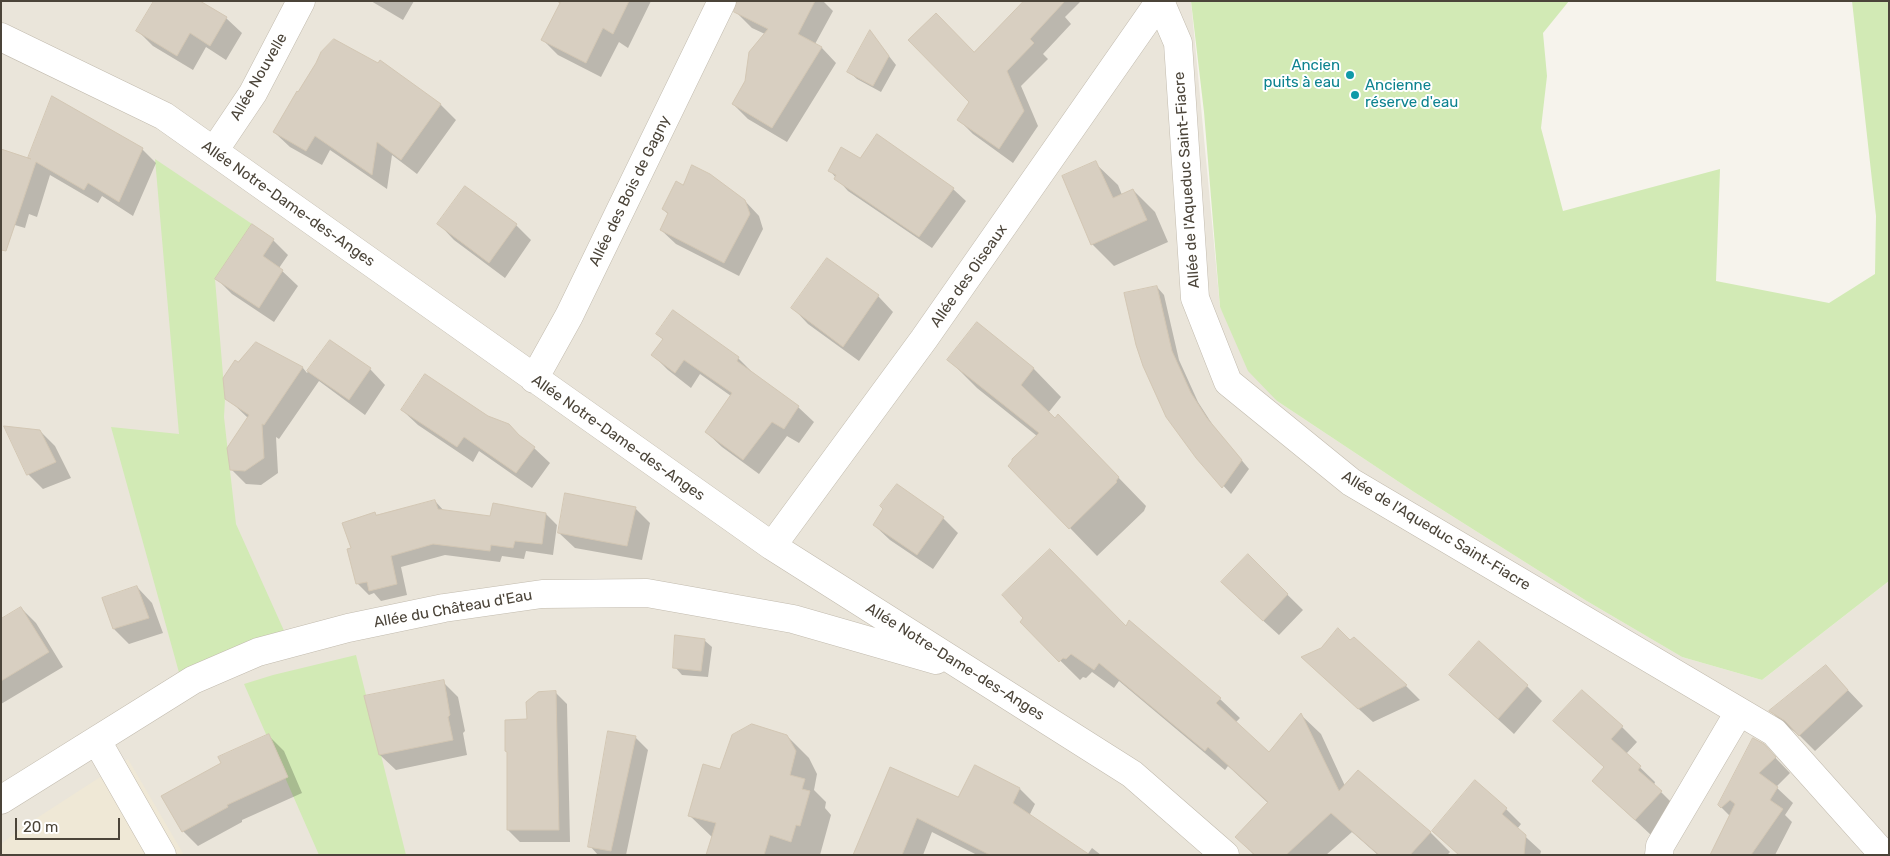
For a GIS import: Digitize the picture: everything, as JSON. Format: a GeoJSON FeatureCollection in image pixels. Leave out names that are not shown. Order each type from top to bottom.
{"type":"FeatureCollection","features":[{"type":"Feature","properties":{"kind":"street","name":"Allée Nouvelle"},"geometry":{"type":"LineString","coordinates":[[214,151],[253,93],[301,1]]}},
{"type":"Feature","properties":{"kind":"street","name":"Allée des Bois de Gagny"},"geometry":{"type":"LineString","coordinates":[[534,379],[569,316],[722,1]]}},
{"type":"Feature","properties":{"kind":"street","name":"Allée des Oiseaux"},"geometry":{"type":"LineString","coordinates":[[772,546],[924,339],[1160,1]]}},
{"type":"Feature","properties":{"kind":"street","name":"Allée de l'Aqueduc Saint-Fiacre"},"geometry":{"type":"LineString","coordinates":[[1160,1],[1178,43],[1194,298],[1228,382],[1351,482],[1774,732],[1884,855]]}},
{"type":"Feature","properties":{"kind":"street","name":"Allée Notre-Dame-des-Anges"},"geometry":{"type":"LineString","coordinates":[[1,37],[164,116],[772,546],[1132,774],[1225,855]]}},
{"type":"Feature","properties":{"kind":"street","name":"Allée du Château d'Eau"},"geometry":{"type":"LineString","coordinates":[[1,800],[193,680],[258,652],[348,628],[444,608],[542,594],[647,593],[793,618],[969,670]]}},
{"type":"Feature","properties":{"kind":"street"},"geometry":{"type":"LineString","coordinates":[[1659,855],[1660,846],[1738,712]]}},
{"type":"Feature","properties":{"kind":"street"},"geometry":{"type":"LineString","coordinates":[[97,741],[162,855]]}},
{"type":"Feature","properties":{"kind":"shaded area"},"geometry":{"type":"Polygon","coordinates":[[[1,1],[1191,1],[1220,307],[1277,401],[1414,492],[1585,600],[1682,657],[1762,680],[1889,581],[1889,855],[1,855],[1,1]]]}},
{"type":"Feature","properties":{"kind":"shaded area"},"geometry":{"type":"Polygon","coordinates":[[[128,759],[184,855],[1,855],[1,844],[23,827],[128,759]]]}},
{"type":"Feature","properties":{"kind":"green space"},"geometry":{"type":"Polygon","coordinates":[[[1191,1],[1569,1],[1543,33],[1547,76],[1541,128],[1563,211],[1720,169],[1716,281],[1829,303],[1875,274],[1876,216],[1852,1],[1889,1],[1889,581],[1762,680],[1682,657],[1585,600],[1414,492],[1277,401],[1248,371],[1220,307],[1204,112],[1191,1]]]}},
{"type":"Feature","properties":{"kind":"green space"},"geometry":{"type":"Polygon","coordinates":[[[155,159],[252,224],[215,279],[225,399],[224,417],[236,524],[290,644],[183,687],[111,427],[179,434],[155,159]]]}},
{"type":"Feature","properties":{"kind":"green space"},"geometry":{"type":"Polygon","coordinates":[[[356,655],[406,855],[319,855],[244,684],[356,655]]]}},
{"type":"Feature","properties":{"kind":"building"},"geometry":{"type":"Polygon","coordinates":[[[154,1],[200,1],[227,17],[210,46],[190,33],[177,56],[136,31],[154,1]]]}},
{"type":"Feature","properties":{"kind":"building"},"geometry":{"type":"Polygon","coordinates":[[[557,1],[629,1],[613,34],[603,28],[586,63],[541,40],[560,3],[557,1]]]}},
{"type":"Feature","properties":{"kind":"building"},"geometry":{"type":"Polygon","coordinates":[[[737,1],[815,1],[798,34],[822,47],[772,128],[732,104],[745,81],[749,52],[768,29],[734,12],[737,1]]]}},
{"type":"Feature","properties":{"kind":"building"},"geometry":{"type":"Polygon","coordinates":[[[1024,1],[1065,1],[1030,39],[1034,43],[1007,71],[1024,111],[999,149],[957,120],[969,102],[908,40],[936,13],[974,52],[1024,1]]]}},
{"type":"Feature","properties":{"kind":"building"},"geometry":{"type":"Polygon","coordinates":[[[870,30],[889,56],[873,86],[847,72],[870,30]]]}},
{"type":"Feature","properties":{"kind":"building"},"geometry":{"type":"Polygon","coordinates":[[[334,39],[378,63],[380,60],[441,104],[401,160],[377,142],[372,175],[315,136],[306,151],[273,132],[321,52],[334,39]]]}},
{"type":"Feature","properties":{"kind":"building"},"geometry":{"type":"Polygon","coordinates":[[[52,96],[143,148],[119,202],[88,183],[84,190],[36,162],[6,251],[1,250],[1,149],[28,158],[52,96]]]}},
{"type":"Feature","properties":{"kind":"building"},"geometry":{"type":"Polygon","coordinates":[[[877,134],[954,188],[919,237],[834,179],[836,175],[828,171],[841,147],[860,158],[877,134]]]}},
{"type":"Feature","properties":{"kind":"building"},"geometry":{"type":"Polygon","coordinates":[[[1096,161],[1113,198],[1133,189],[1147,220],[1091,245],[1062,176],[1096,161]]]}},
{"type":"Feature","properties":{"kind":"building"},"geometry":{"type":"Polygon","coordinates":[[[692,165],[710,174],[745,200],[750,214],[724,263],[660,230],[668,213],[662,209],[676,181],[683,185],[692,165]]]}},
{"type":"Feature","properties":{"kind":"building"},"geometry":{"type":"Polygon","coordinates":[[[465,186],[517,224],[489,263],[437,224],[465,186]]]}},
{"type":"Feature","properties":{"kind":"building"},"geometry":{"type":"Polygon","coordinates":[[[252,224],[274,239],[263,256],[283,270],[259,308],[215,279],[252,224]]]}},
{"type":"Feature","properties":{"kind":"building"},"geometry":{"type":"Polygon","coordinates":[[[827,258],[879,295],[843,347],[791,308],[827,258]]]}},
{"type":"Feature","properties":{"kind":"building"},"geometry":{"type":"Polygon","coordinates":[[[1157,286],[1172,351],[1191,393],[1207,418],[1242,460],[1222,488],[1196,458],[1166,417],[1143,366],[1136,345],[1124,293],[1157,286]]]}},
{"type":"Feature","properties":{"kind":"building"},"geometry":{"type":"Polygon","coordinates":[[[673,310],[739,357],[737,361],[799,406],[784,429],[772,422],[743,460],[705,432],[732,393],[684,360],[675,373],[651,355],[663,339],[656,334],[673,310]]]}},
{"type":"Feature","properties":{"kind":"building"},"geometry":{"type":"Polygon","coordinates":[[[977,322],[1034,368],[1021,385],[1055,418],[1058,414],[1119,477],[1117,482],[1069,529],[1008,466],[1012,459],[1039,433],[947,360],[977,322]]]}},
{"type":"Feature","properties":{"kind":"building"},"geometry":{"type":"Polygon","coordinates":[[[330,340],[371,368],[349,400],[307,371],[330,340]]]}},
{"type":"Feature","properties":{"kind":"building"},"geometry":{"type":"Polygon","coordinates":[[[256,342],[303,367],[264,425],[262,424],[264,458],[245,471],[230,470],[227,448],[249,415],[225,399],[223,378],[235,360],[238,362],[256,342]]]}},
{"type":"Feature","properties":{"kind":"building"},"geometry":{"type":"Polygon","coordinates":[[[425,374],[488,416],[509,424],[519,435],[535,447],[516,473],[464,437],[457,447],[401,410],[425,374]]]}},
{"type":"Feature","properties":{"kind":"building"},"geometry":{"type":"Polygon","coordinates":[[[4,426],[40,430],[56,462],[27,475],[4,426]]]}},
{"type":"Feature","properties":{"kind":"building"},"geometry":{"type":"Polygon","coordinates":[[[897,484],[944,517],[917,555],[873,525],[883,509],[880,506],[897,484]]]}},
{"type":"Feature","properties":{"kind":"building"},"geometry":{"type":"Polygon","coordinates":[[[565,493],[636,507],[627,546],[558,533],[565,493]]]}},
{"type":"Feature","properties":{"kind":"building"},"geometry":{"type":"Polygon","coordinates":[[[435,500],[438,509],[490,516],[493,503],[546,513],[542,544],[515,541],[513,548],[491,545],[490,551],[433,544],[391,556],[397,584],[369,591],[367,582],[356,584],[347,549],[351,548],[342,523],[375,512],[376,515],[435,500]]]}},
{"type":"Feature","properties":{"kind":"building"},"geometry":{"type":"Polygon","coordinates":[[[1050,549],[1126,626],[1129,620],[1221,698],[1216,703],[1269,752],[1301,713],[1339,791],[1358,770],[1431,832],[1410,855],[1379,855],[1331,813],[1286,855],[1255,855],[1235,837],[1268,802],[1208,747],[1205,751],[1099,663],[1094,670],[1071,654],[1059,662],[1020,622],[1023,618],[1002,595],[1050,549]]]}},
{"type":"Feature","properties":{"kind":"building"},"geometry":{"type":"Polygon","coordinates":[[[1248,554],[1288,594],[1263,621],[1221,582],[1248,554]]]}},
{"type":"Feature","properties":{"kind":"building"},"geometry":{"type":"Polygon","coordinates":[[[137,586],[149,618],[113,629],[102,598],[137,586]]]}},
{"type":"Feature","properties":{"kind":"building"},"geometry":{"type":"Polygon","coordinates":[[[21,607],[49,652],[1,681],[1,619],[21,607]]]}},
{"type":"Feature","properties":{"kind":"building"},"geometry":{"type":"Polygon","coordinates":[[[1338,628],[1350,640],[1354,637],[1407,685],[1358,709],[1301,657],[1321,648],[1338,628]]]}},
{"type":"Feature","properties":{"kind":"building"},"geometry":{"type":"Polygon","coordinates":[[[675,635],[705,639],[701,671],[673,668],[675,635]]]}},
{"type":"Feature","properties":{"kind":"building"},"geometry":{"type":"Polygon","coordinates":[[[1479,641],[1528,685],[1498,719],[1449,675],[1479,641]]]}},
{"type":"Feature","properties":{"kind":"building"},"geometry":{"type":"Polygon","coordinates":[[[1826,665],[1848,690],[1799,736],[1785,721],[1769,711],[1826,665]]]}},
{"type":"Feature","properties":{"kind":"building"},"geometry":{"type":"Polygon","coordinates":[[[444,680],[450,715],[448,717],[453,740],[379,755],[364,696],[444,680]]]}},
{"type":"Feature","properties":{"kind":"building"},"geometry":{"type":"Polygon","coordinates":[[[1582,690],[1623,726],[1611,739],[1641,766],[1638,770],[1662,791],[1635,820],[1592,781],[1604,767],[1553,721],[1582,690]]]}},
{"type":"Feature","properties":{"kind":"building"},"geometry":{"type":"Polygon","coordinates":[[[556,691],[559,830],[507,830],[505,720],[527,719],[526,702],[538,692],[556,691]]]}},
{"type":"Feature","properties":{"kind":"building"},"geometry":{"type":"Polygon","coordinates":[[[752,724],[787,735],[796,751],[790,775],[805,779],[802,789],[810,791],[800,826],[796,825],[791,842],[770,835],[764,855],[706,855],[716,823],[688,816],[703,764],[720,769],[732,735],[752,724]]]}},
{"type":"Feature","properties":{"kind":"building"},"geometry":{"type":"Polygon","coordinates":[[[608,731],[636,736],[611,851],[588,847],[608,731]]]}},
{"type":"Feature","properties":{"kind":"building"},"geometry":{"type":"Polygon","coordinates":[[[269,734],[288,777],[227,805],[228,807],[182,832],[161,796],[221,763],[218,757],[269,734]]]}},
{"type":"Feature","properties":{"kind":"building"},"geometry":{"type":"Polygon","coordinates":[[[1753,738],[1764,744],[1776,757],[1759,773],[1778,787],[1770,800],[1783,809],[1751,855],[1710,855],[1735,804],[1730,800],[1721,808],[1718,805],[1753,738]]]}},
{"type":"Feature","properties":{"kind":"building"},"geometry":{"type":"Polygon","coordinates":[[[975,765],[1020,788],[1013,803],[1090,855],[990,855],[917,818],[902,855],[853,855],[890,767],[958,797],[975,765]]]}},
{"type":"Feature","properties":{"kind":"building"},"geometry":{"type":"Polygon","coordinates":[[[1475,780],[1507,808],[1502,814],[1526,835],[1524,855],[1459,855],[1432,831],[1475,780]]]}},
{"type":"Feature","properties":{"kind":"place","name":"Ancien puits à eau"},"geometry":{"type":"Point","coordinates":[1350,75]}},
{"type":"Feature","properties":{"kind":"place","name":"Ancienne réserve d'eau"},"geometry":{"type":"Point","coordinates":[1355,95]}}]}
